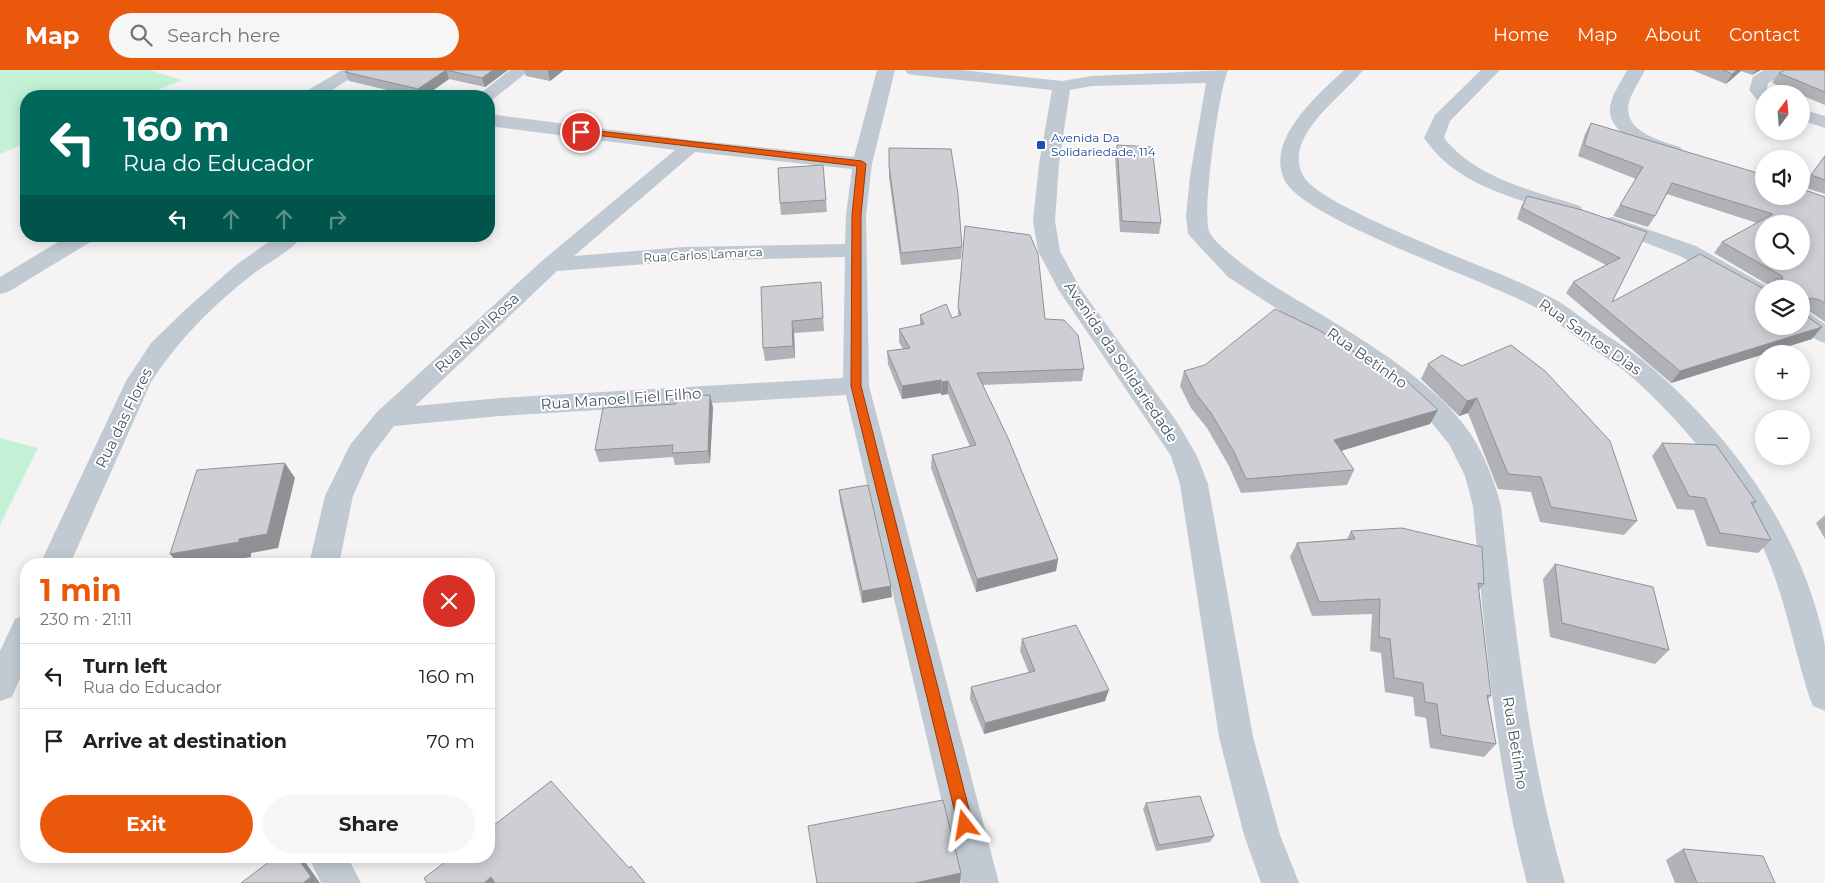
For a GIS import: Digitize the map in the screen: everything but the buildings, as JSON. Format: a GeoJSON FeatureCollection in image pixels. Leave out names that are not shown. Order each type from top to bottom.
{"type":"FeatureCollection","features":[{"type":"Feature","properties":{"kind":"street"},"geometry":{"type":"LineString","coordinates":[[322,90],[354,70]]}},
{"type":"Feature","properties":{"kind":"street"},"geometry":{"type":"LineString","coordinates":[[494,90],[521,70]]}},
{"type":"Feature","properties":{"kind":"street"},"geometry":{"type":"LineString","coordinates":[[886,70],[862,164],[856,250],[856,386],[980,883]]}},
{"type":"Feature","properties":{"kind":"street"},"geometry":{"type":"LineString","coordinates":[[914,70],[1062,86],[1092,81],[1218,74]]}},
{"type":"Feature","properties":{"kind":"street","name":"Rua Santos Dias"},"geometry":{"type":"LineString","coordinates":[[1354,70],[1303,122],[1291,146],[1290,168],[1294,181],[1307,194],[1340,214],[1487,276],[1544,303],[1639,371],[1704,436],[1733,473],[1774,540],[1794,591],[1825,696]]}},
{"type":"Feature","properties":{"kind":"street"},"geometry":{"type":"LineString","coordinates":[[1491,70],[1442,119],[1434,138],[1443,152],[1466,168],[1498,185],[1688,251],[1755,289]]}},
{"type":"Feature","properties":{"kind":"street"},"geometry":{"type":"LineString","coordinates":[[1636,70],[1619,104],[1620,120],[1629,131],[1645,141],[1689,157]]}},
{"type":"Feature","properties":{"kind":"street"},"geometry":{"type":"LineString","coordinates":[[1759,85],[1759,81],[1780,70]]}},
{"type":"Feature","properties":{"kind":"street","name":"Rua Betinho"},"geometry":{"type":"LineString","coordinates":[[1218,74],[1200,176],[1196,216],[1199,234],[1236,272],[1388,369],[1435,410],[1460,439],[1479,476],[1487,506],[1512,742],[1531,835],[1546,883]]}},
{"type":"Feature","properties":{"kind":"street","name":"Avenida da Solidariedade"},"geometry":{"type":"LineString","coordinates":[[1062,86],[1049,164],[1044,221],[1049,252],[1068,289],[1168,429],[1184,456],[1194,484],[1226,693],[1242,765],[1268,854],[1280,883]]}},
{"type":"Feature","properties":{"kind":"street"},"geometry":{"type":"LineString","coordinates":[[1810,117],[1825,122]]}},
{"type":"Feature","properties":{"kind":"street"},"geometry":{"type":"LineString","coordinates":[[495,121],[691,146],[862,164]]}},
{"type":"Feature","properties":{"kind":"street","name":"Rua Noel Rosa"},"geometry":{"type":"LineString","coordinates":[[325,558],[339,496],[360,452],[386,418],[551,265],[691,146]]}},
{"type":"Feature","properties":{"kind":"street"},"geometry":{"type":"LineString","coordinates":[[0,287],[74,242]]}},
{"type":"Feature","properties":{"kind":"street","name":"Rua das Flores"},"geometry":{"type":"LineString","coordinates":[[58,558],[139,381],[160,349],[194,314],[244,270],[283,242]]}},
{"type":"Feature","properties":{"kind":"street","name":"Rua Carlos Lamarca"},"geometry":{"type":"LineString","coordinates":[[551,265],[703,253],[856,250]]}},
{"type":"Feature","properties":{"kind":"street"},"geometry":{"type":"LineString","coordinates":[[1810,324],[1825,335]]}},
{"type":"Feature","properties":{"kind":"street","name":"Rua Manoel Fiel Filho"},"geometry":{"type":"LineString","coordinates":[[386,418],[500,407],[856,386]]}},
{"type":"Feature","properties":{"kind":"street"},"geometry":{"type":"LineString","coordinates":[[0,687],[20,642]]}},
{"type":"Feature","properties":{"kind":"street"},"geometry":{"type":"LineString","coordinates":[[330,863],[342,883]]}},
{"type":"Feature","properties":{"kind":"green space"},"geometry":{"type":"Polygon","coordinates":[[[0,70],[149,70],[182,80],[158,90],[20,90],[20,146],[0,154],[0,70]]]}},
{"type":"Feature","properties":{"kind":"green space"},"geometry":{"type":"Polygon","coordinates":[[[0,438],[38,448],[0,525],[0,438]]]}},
{"type":"Feature","properties":{"kind":"place","name":"Avenida Da Solidariedade, 114"},"geometry":{"type":"Point","coordinates":[1041,145]}},
{"type":"Feature","properties":{"kind":"route"},"geometry":{"type":"LineString","coordinates":[[581,132],[691,146],[773,152],[862,164],[856,215],[856,386],[965,825]]}}]}
